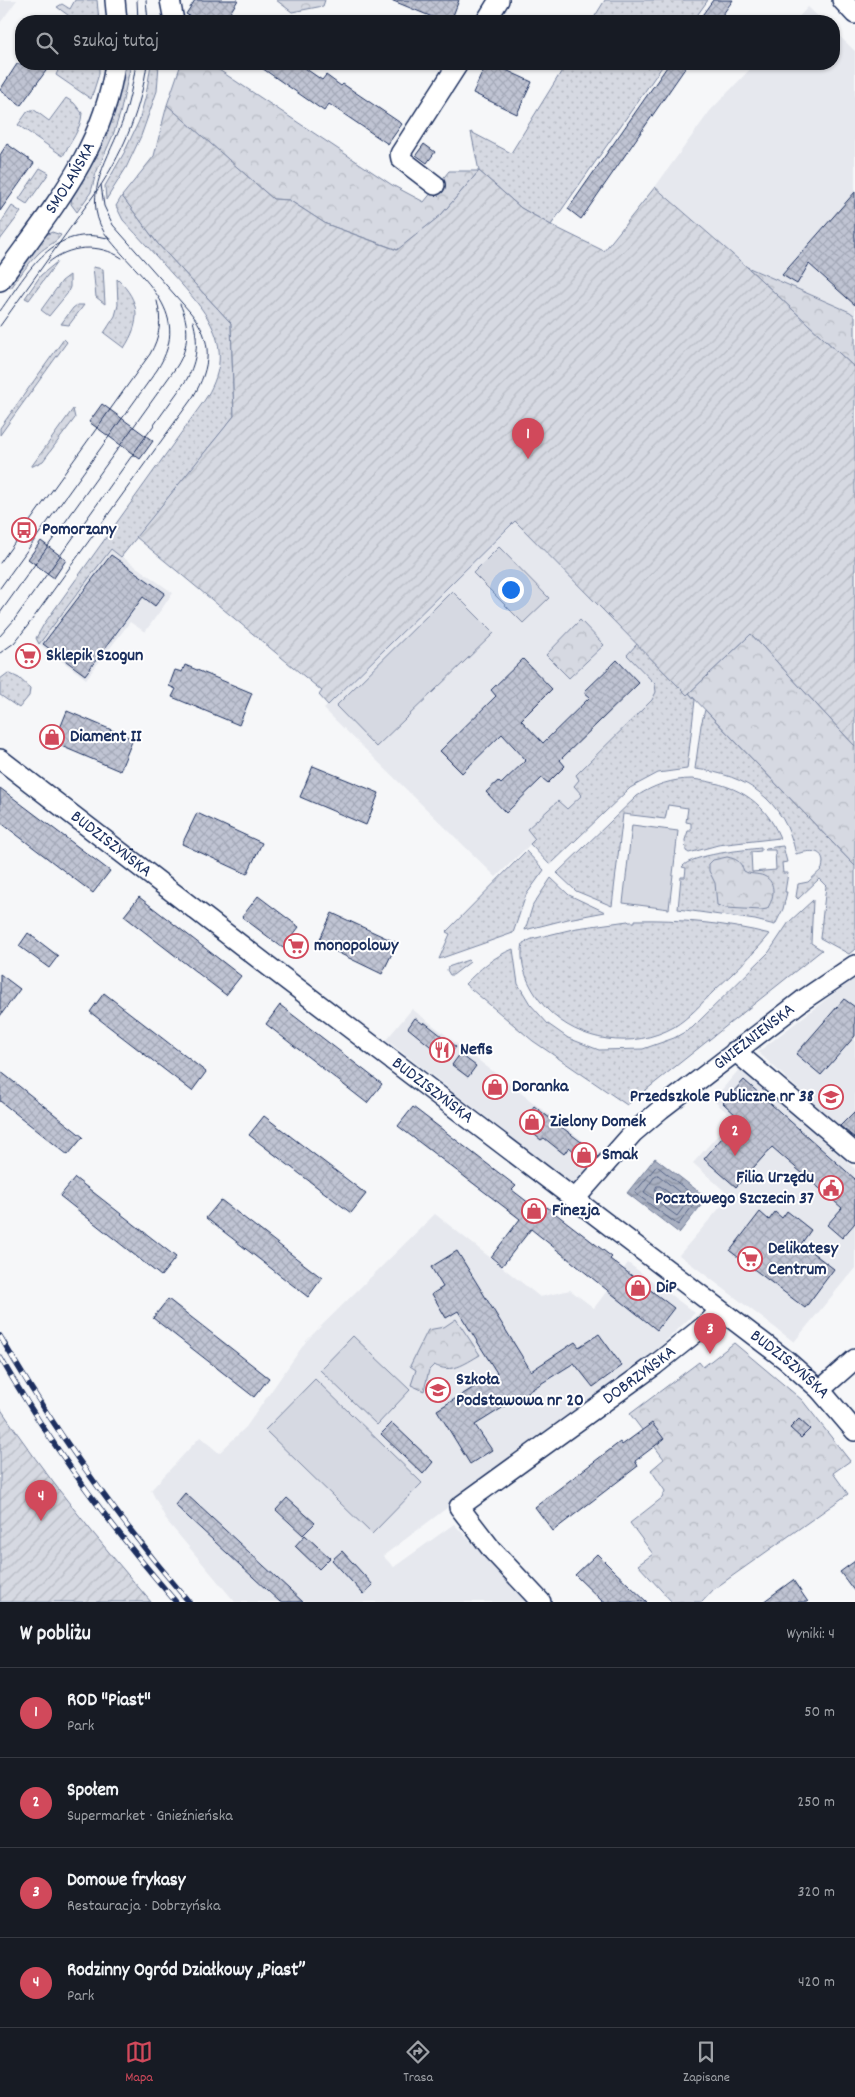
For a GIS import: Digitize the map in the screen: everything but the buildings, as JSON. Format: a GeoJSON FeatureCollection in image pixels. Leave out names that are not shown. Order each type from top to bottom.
{"type":"FeatureCollection","features":[{"type":"Feature","properties":{"kind":"street"},"geometry":{"type":"LineString","coordinates":[[115,0],[116,15]]}},
{"type":"Feature","properties":{"kind":"street"},"geometry":{"type":"LineString","coordinates":[[170,0],[173,15]]}},
{"type":"Feature","properties":{"kind":"street"},"geometry":{"type":"LineString","coordinates":[[490,15],[499,0]]}},
{"type":"Feature","properties":{"kind":"street"},"geometry":{"type":"LineString","coordinates":[[842,0],[855,14]]}},
{"type":"Feature","properties":{"kind":"street","name":"SMOLAŃSKA"},"geometry":{"type":"LineString","coordinates":[[0,280],[69,184],[86,156],[106,111],[114,70]]}},
{"type":"Feature","properties":{"kind":"street"},"geometry":{"type":"LineString","coordinates":[[435,185],[407,166],[400,159],[400,154],[454,70]]}},
{"type":"Feature","properties":{"kind":"street","name":"BUDZISZYŃSKA"},"geometry":{"type":"LineString","coordinates":[[0,759],[574,1200],[786,1360],[820,1390],[855,1431]]}},
{"type":"Feature","properties":{"kind":"street","name":"GNIEŹNIEŃSKA"},"geometry":{"type":"LineString","coordinates":[[574,1200],[594,1175],[646,1122],[735,1051],[803,1000],[855,965]]}},
{"type":"Feature","properties":{"kind":"street"},"geometry":{"type":"LineString","coordinates":[[735,1051],[855,1153]]}},
{"type":"Feature","properties":{"kind":"street","name":"DOBRZYŃSKA"},"geometry":{"type":"LineString","coordinates":[[542,1602],[493,1551],[459,1507],[655,1365],[709,1322],[720,1310]]}},
{"type":"Feature","properties":{"kind":"street"},"geometry":{"type":"LineString","coordinates":[[820,1390],[855,1359]]}},
{"type":"Feature","properties":{"kind":"shaded area"},"geometry":{"type":"Polygon","coordinates":[[[0,0],[17,0],[0,23],[0,0]]]}},
{"type":"Feature","properties":{"kind":"shaded area"},"geometry":{"type":"Polygon","coordinates":[[[808,7],[817,15],[801,15],[808,7]]]}},
{"type":"Feature","properties":{"kind":"shaded area"},"geometry":{"type":"Polygon","coordinates":[[[840,37],[855,51],[855,316],[850,312],[747,267],[655,187],[710,111],[749,70],[840,70],[840,37]]]}},
{"type":"Feature","properties":{"kind":"shaded area"},"geometry":{"type":"Polygon","coordinates":[[[515,521],[687,695],[496,877],[324,709],[515,521]]]}},
{"type":"Feature","properties":{"kind":"shaded area"},"geometry":{"type":"Polygon","coordinates":[[[111,549],[173,593],[145,632],[130,622],[86,679],[39,644],[111,549]]]}},
{"type":"Feature","properties":{"kind":"shaded area","name":"Przedszkole Publiczne nr 38"},"geometry":{"type":"Polygon","coordinates":[[[855,977],[855,1142],[758,1052],[855,977]]]}},
{"type":"Feature","properties":{"kind":"shaded area"},"geometry":{"type":"Polygon","coordinates":[[[412,1009],[604,1157],[578,1188],[386,1040],[412,1009]]]}},
{"type":"Feature","properties":{"kind":"shaded area"},"geometry":{"type":"Polygon","coordinates":[[[741,1067],[855,1169],[855,1268],[794,1342],[679,1255],[730,1196],[693,1163],[733,1118],[713,1100],[741,1067]]]}},
{"type":"Feature","properties":{"kind":"shaded area","name":"Szkoła Podstawowa nr 20"},"geometry":{"type":"Polygon","coordinates":[[[435,1214],[540,1297],[570,1290],[594,1308],[628,1263],[695,1313],[653,1353],[383,1556],[394,1567],[454,1524],[528,1602],[235,1602],[167,1521],[151,1490],[200,1437],[219,1453],[246,1427],[307,1340],[435,1214]]]}},
{"type":"Feature","properties":{"kind":"green space"},"geometry":{"type":"Polygon","coordinates":[[[75,0],[97,0],[98,15],[68,15],[57,7],[62,4],[70,9],[75,0]]]}},
{"type":"Feature","properties":{"kind":"green space"},"geometry":{"type":"Polygon","coordinates":[[[276,0],[325,0],[323,6],[292,12],[276,0]]]}},
{"type":"Feature","properties":{"kind":"green space"},"geometry":{"type":"Polygon","coordinates":[[[605,0],[708,0],[697,15],[596,15],[605,0]]]}},
{"type":"Feature","properties":{"kind":"green space"},"geometry":{"type":"Polygon","coordinates":[[[58,70],[99,70],[91,99],[56,75],[58,70]]]}},
{"type":"Feature","properties":{"kind":"green space"},"geometry":{"type":"Polygon","coordinates":[[[123,70],[130,70],[120,114],[113,135],[96,173],[91,192],[77,212],[71,204],[72,195],[98,152],[111,120],[123,70]]]}},
{"type":"Feature","properties":{"kind":"green space"},"geometry":{"type":"Polygon","coordinates":[[[150,70],[159,70],[157,91],[141,136],[126,168],[106,200],[105,186],[124,153],[139,121],[150,70]]]}},
{"type":"Feature","properties":{"kind":"green space"},"geometry":{"type":"Polygon","coordinates":[[[179,70],[219,70],[392,185],[424,202],[449,171],[479,171],[441,215],[398,250],[326,224],[289,200],[273,199],[167,105],[179,70]]]}},
{"type":"Feature","properties":{"kind":"green space"},"geometry":{"type":"Polygon","coordinates":[[[562,70],[660,70],[551,225],[521,208],[479,171],[471,132],[511,153],[562,70]]]}},
{"type":"Feature","properties":{"kind":"green space"},"geometry":{"type":"Polygon","coordinates":[[[66,98],[74,103],[82,113],[77,130],[63,156],[18,125],[28,111],[31,112],[33,109],[49,121],[66,98]]]}},
{"type":"Feature","properties":{"kind":"green space"},"geometry":{"type":"Polygon","coordinates":[[[167,105],[273,199],[289,200],[326,224],[397,250],[441,215],[479,171],[521,208],[604,251],[655,187],[747,267],[855,368],[855,746],[751,634],[687,695],[515,521],[328,705],[319,695],[322,691],[136,537],[234,416],[231,323],[158,244],[122,196],[154,156],[167,105]]]}},
{"type":"Feature","properties":{"kind":"green space"},"geometry":{"type":"Polygon","coordinates":[[[40,168],[49,173],[27,204],[19,199],[40,168]]]}},
{"type":"Feature","properties":{"kind":"green space"},"geometry":{"type":"Polygon","coordinates":[[[122,196],[158,244],[231,323],[234,416],[121,557],[111,549],[39,644],[36,638],[44,624],[204,401],[214,382],[219,364],[219,348],[215,332],[207,317],[185,288],[123,220],[116,206],[122,196]]]}},
{"type":"Feature","properties":{"kind":"green space"},"geometry":{"type":"Polygon","coordinates":[[[12,206],[21,212],[0,240],[0,224],[12,206]]]}},
{"type":"Feature","properties":{"kind":"green space"},"geometry":{"type":"Polygon","coordinates":[[[52,232],[61,235],[35,257],[11,288],[8,286],[44,236],[52,232]]]}},
{"type":"Feature","properties":{"kind":"green space"},"geometry":{"type":"Polygon","coordinates":[[[57,262],[29,300],[25,298],[41,275],[57,262]]]}},
{"type":"Feature","properties":{"kind":"green space"},"geometry":{"type":"Polygon","coordinates":[[[93,267],[103,269],[105,304],[96,297],[93,267]]]}},
{"type":"Feature","properties":{"kind":"green space"},"geometry":{"type":"Polygon","coordinates":[[[747,267],[850,312],[855,316],[855,368],[747,267]]]}},
{"type":"Feature","properties":{"kind":"green space"},"geometry":{"type":"Polygon","coordinates":[[[70,275],[70,287],[67,294],[49,316],[41,310],[62,281],[70,275]]]}},
{"type":"Feature","properties":{"kind":"green space"},"geometry":{"type":"Polygon","coordinates":[[[117,279],[131,295],[136,312],[136,321],[124,348],[104,333],[115,316],[118,305],[117,279]]]}},
{"type":"Feature","properties":{"kind":"green space"},"geometry":{"type":"Polygon","coordinates":[[[77,305],[84,305],[69,325],[61,324],[73,308],[77,305]]]}},
{"type":"Feature","properties":{"kind":"green space"},"geometry":{"type":"Polygon","coordinates":[[[64,339],[67,342],[0,435],[0,428],[64,339]]]}},
{"type":"Feature","properties":{"kind":"green space"},"geometry":{"type":"Polygon","coordinates":[[[73,409],[75,418],[43,461],[31,467],[73,409]]]}},
{"type":"Feature","properties":{"kind":"green space"},"geometry":{"type":"Polygon","coordinates":[[[499,547],[549,598],[523,623],[473,573],[499,547]]]}},
{"type":"Feature","properties":{"kind":"green space"},"geometry":{"type":"Polygon","coordinates":[[[452,591],[494,633],[376,747],[336,706],[452,591]]]}},
{"type":"Feature","properties":{"kind":"green space"},"geometry":{"type":"Polygon","coordinates":[[[580,620],[604,645],[569,678],[546,655],[580,620]]]}},
{"type":"Feature","properties":{"kind":"green space"},"geometry":{"type":"Polygon","coordinates":[[[751,634],[855,746],[855,866],[689,693],[751,634]]]}},
{"type":"Feature","properties":{"kind":"green space"},"geometry":{"type":"Polygon","coordinates":[[[637,644],[687,695],[689,693],[695,700],[687,769],[658,773],[630,788],[550,865],[530,844],[535,839],[527,829],[558,801],[567,809],[582,795],[574,786],[579,780],[576,775],[652,700],[656,692],[655,684],[627,655],[637,644]]]}},
{"type":"Feature","properties":{"kind":"green space"},"geometry":{"type":"Polygon","coordinates":[[[8,673],[19,678],[30,688],[29,696],[19,708],[0,695],[0,679],[8,673]]]}},
{"type":"Feature","properties":{"kind":"green space"},"geometry":{"type":"Polygon","coordinates":[[[705,710],[855,866],[855,949],[849,954],[820,938],[826,886],[819,879],[798,899],[796,897],[798,884],[808,882],[822,869],[823,862],[820,854],[812,851],[796,854],[783,819],[773,805],[747,784],[714,772],[695,769],[705,710]]]}},
{"type":"Feature","properties":{"kind":"green space"},"geometry":{"type":"Polygon","coordinates":[[[692,779],[721,785],[745,795],[765,812],[780,838],[718,845],[689,853],[686,851],[685,840],[688,831],[691,831],[691,823],[686,822],[688,808],[668,805],[665,819],[623,814],[612,906],[576,891],[557,873],[637,796],[663,783],[692,779]]]}},
{"type":"Feature","properties":{"kind":"green space"},"geometry":{"type":"Polygon","coordinates":[[[632,825],[678,831],[669,909],[623,903],[632,825]]]}},
{"type":"Feature","properties":{"kind":"green space"},"geometry":{"type":"Polygon","coordinates":[[[783,846],[787,862],[782,863],[783,873],[788,873],[785,892],[787,892],[783,909],[775,925],[755,920],[678,909],[681,877],[685,877],[686,868],[682,867],[688,863],[719,853],[761,848],[761,851],[751,852],[752,872],[776,870],[775,850],[765,850],[766,848],[783,846]]]}},
{"type":"Feature","properties":{"kind":"green space"},"geometry":{"type":"Polygon","coordinates":[[[526,851],[544,870],[526,895],[513,933],[439,959],[450,934],[446,932],[526,851]]]}},
{"type":"Feature","properties":{"kind":"green space"},"geometry":{"type":"Polygon","coordinates":[[[727,857],[738,861],[744,871],[764,876],[771,882],[773,896],[767,909],[726,908],[717,905],[715,883],[709,871],[709,864],[713,860],[727,857]]]}},
{"type":"Feature","properties":{"kind":"green space"},"geometry":{"type":"Polygon","coordinates":[[[551,878],[569,895],[605,912],[525,930],[533,905],[551,878]]]}},
{"type":"Feature","properties":{"kind":"green space"},"geometry":{"type":"Polygon","coordinates":[[[813,900],[811,943],[822,950],[627,1105],[533,1041],[465,984],[487,964],[513,949],[518,984],[530,1004],[548,1024],[568,1038],[599,1050],[643,1049],[674,1038],[692,1028],[769,952],[789,922],[813,900]]]}},
{"type":"Feature","properties":{"kind":"green space"},"geometry":{"type":"Polygon","coordinates":[[[635,920],[703,922],[770,934],[750,957],[690,1015],[674,1027],[658,1034],[641,1039],[607,1039],[575,1029],[547,1009],[527,979],[522,961],[523,943],[577,928],[628,921],[635,922],[635,920]]]}},
{"type":"Feature","properties":{"kind":"green space"},"geometry":{"type":"Polygon","coordinates":[[[468,960],[470,962],[453,975],[450,975],[447,970],[448,967],[468,960]]]}},
{"type":"Feature","properties":{"kind":"green space"},"geometry":{"type":"Polygon","coordinates":[[[456,1319],[480,1355],[458,1367],[447,1369],[434,1365],[429,1370],[424,1391],[411,1385],[416,1370],[410,1366],[428,1330],[444,1327],[456,1319]]]}},
{"type":"Feature","properties":{"kind":"green space"},"geometry":{"type":"Polygon","coordinates":[[[353,1336],[410,1390],[377,1425],[320,1370],[353,1336]]]}},
{"type":"Feature","properties":{"kind":"green space"},"geometry":{"type":"Polygon","coordinates":[[[734,1343],[802,1400],[850,1461],[833,1473],[848,1494],[714,1589],[702,1602],[672,1602],[638,1565],[653,1554],[630,1523],[662,1498],[665,1491],[651,1470],[664,1459],[630,1414],[699,1362],[703,1367],[734,1343]]]}},
{"type":"Feature","properties":{"kind":"green space"},"geometry":{"type":"Polygon","coordinates":[[[315,1379],[422,1483],[372,1534],[265,1430],[315,1379]]]}},
{"type":"Feature","properties":{"kind":"green space"},"geometry":{"type":"Polygon","coordinates":[[[0,1408],[35,1459],[72,1507],[151,1602],[0,1602],[0,1408]]]}},
{"type":"Feature","properties":{"kind":"water"},"geometry":{"type":"Polygon","coordinates":[[[655,1158],[707,1198],[679,1233],[627,1193],[655,1158]]]}},
{"type":"Feature","properties":{"kind":"tram line"},"geometry":{"type":"LineString","coordinates":[[137,0],[138,15]]}},
{"type":"Feature","properties":{"kind":"tram line"},"geometry":{"type":"LineString","coordinates":[[146,0],[147,15]]}},
{"type":"Feature","properties":{"kind":"tram line"},"geometry":{"type":"LineString","coordinates":[[0,588],[157,370],[167,348],[170,329],[166,311],[145,279],[104,232],[95,204],[100,176],[123,120],[135,70]]}},
{"type":"Feature","properties":{"kind":"tram line"},"geometry":{"type":"LineString","coordinates":[[0,326],[110,171],[131,127],[141,96],[146,70]]}},
{"type":"Feature","properties":{"kind":"tram line"},"geometry":{"type":"LineString","coordinates":[[0,653],[14,643],[26,628],[193,397],[204,375],[207,354],[206,343],[198,322],[113,225],[104,206],[101,185]]}},
{"type":"Feature","properties":{"kind":"tram line"},"geometry":{"type":"LineString","coordinates":[[0,311],[33,266],[58,244],[73,237],[91,236],[111,239]]}},
{"type":"Feature","properties":{"kind":"tram line"},"geometry":{"type":"LineString","coordinates":[[48,263],[65,253],[84,248],[104,250],[122,258]]}},
{"type":"Feature","properties":{"kind":"tram line"},"geometry":{"type":"LineString","coordinates":[[0,563],[150,354],[159,328],[157,301]]}},
{"type":"Feature","properties":{"kind":"tram line"},"geometry":{"type":"LineString","coordinates":[[0,613],[177,366],[184,351],[187,336],[187,328],[180,304]]}},
{"type":"Feature","properties":{"kind":"tram line"},"geometry":{"type":"LineString","coordinates":[[0,636],[14,620],[187,379],[196,351],[193,321]]}},
{"type":"Feature","properties":{"kind":"railway"},"geometry":{"type":"LineString","coordinates":[[0,1336],[42,1406],[88,1473],[137,1539],[189,1602]]}},
{"type":"Feature","properties":{"kind":"railway"},"geometry":{"type":"LineString","coordinates":[[0,1357],[39,1421],[82,1484],[176,1602]]}},
{"type":"Feature","properties":{"kind":"place","name":"ROD \"Piast\""},"geometry":{"type":"Point","coordinates":[528,459]}},
{"type":"Feature","properties":{"kind":"place","name":"Pomorzany"},"geometry":{"type":"Point","coordinates":[24,530]}},
{"type":"Feature","properties":{"kind":"place","name":"Sklepik Szogun"},"geometry":{"type":"Point","coordinates":[28,656]}},
{"type":"Feature","properties":{"kind":"place","name":"Diament II"},"geometry":{"type":"Point","coordinates":[52,737]}},
{"type":"Feature","properties":{"kind":"place","name":"monopolowy"},"geometry":{"type":"Point","coordinates":[296,946]}},
{"type":"Feature","properties":{"kind":"place","name":"Nefis"},"geometry":{"type":"Point","coordinates":[442,1050]}},
{"type":"Feature","properties":{"kind":"place","name":"Doranka"},"geometry":{"type":"Point","coordinates":[495,1087]}},
{"type":"Feature","properties":{"kind":"place","name":"Przedszkole Publiczne nr 38"},"geometry":{"type":"Point","coordinates":[831,1097]}},
{"type":"Feature","properties":{"kind":"place","name":"Zielony Domek"},"geometry":{"type":"Point","coordinates":[532,1122]}},
{"type":"Feature","properties":{"kind":"place","name":"Smak"},"geometry":{"type":"Point","coordinates":[584,1155]}},
{"type":"Feature","properties":{"kind":"place","name":"Społem"},"geometry":{"type":"Point","coordinates":[735,1156]}},
{"type":"Feature","properties":{"kind":"place","name":"Filia Urzędu Pocztowego Szczecin 37"},"geometry":{"type":"Point","coordinates":[831,1188]}},
{"type":"Feature","properties":{"kind":"place","name":"Finezja"},"geometry":{"type":"Point","coordinates":[534,1211]}},
{"type":"Feature","properties":{"kind":"place","name":"Delikatesy Centrum"},"geometry":{"type":"Point","coordinates":[750,1259]}},
{"type":"Feature","properties":{"kind":"place","name":"DiP"},"geometry":{"type":"Point","coordinates":[638,1288]}},
{"type":"Feature","properties":{"kind":"place","name":"Domowe frykasy"},"geometry":{"type":"Point","coordinates":[710,1354]}},
{"type":"Feature","properties":{"kind":"place","name":"Szkoła Podstawowa nr 20"},"geometry":{"type":"Point","coordinates":[438,1390]}},
{"type":"Feature","properties":{"kind":"place","name":"Rodzinny Ogród Działkowy „Piast”"},"geometry":{"type":"Point","coordinates":[41,1521]}}]}
